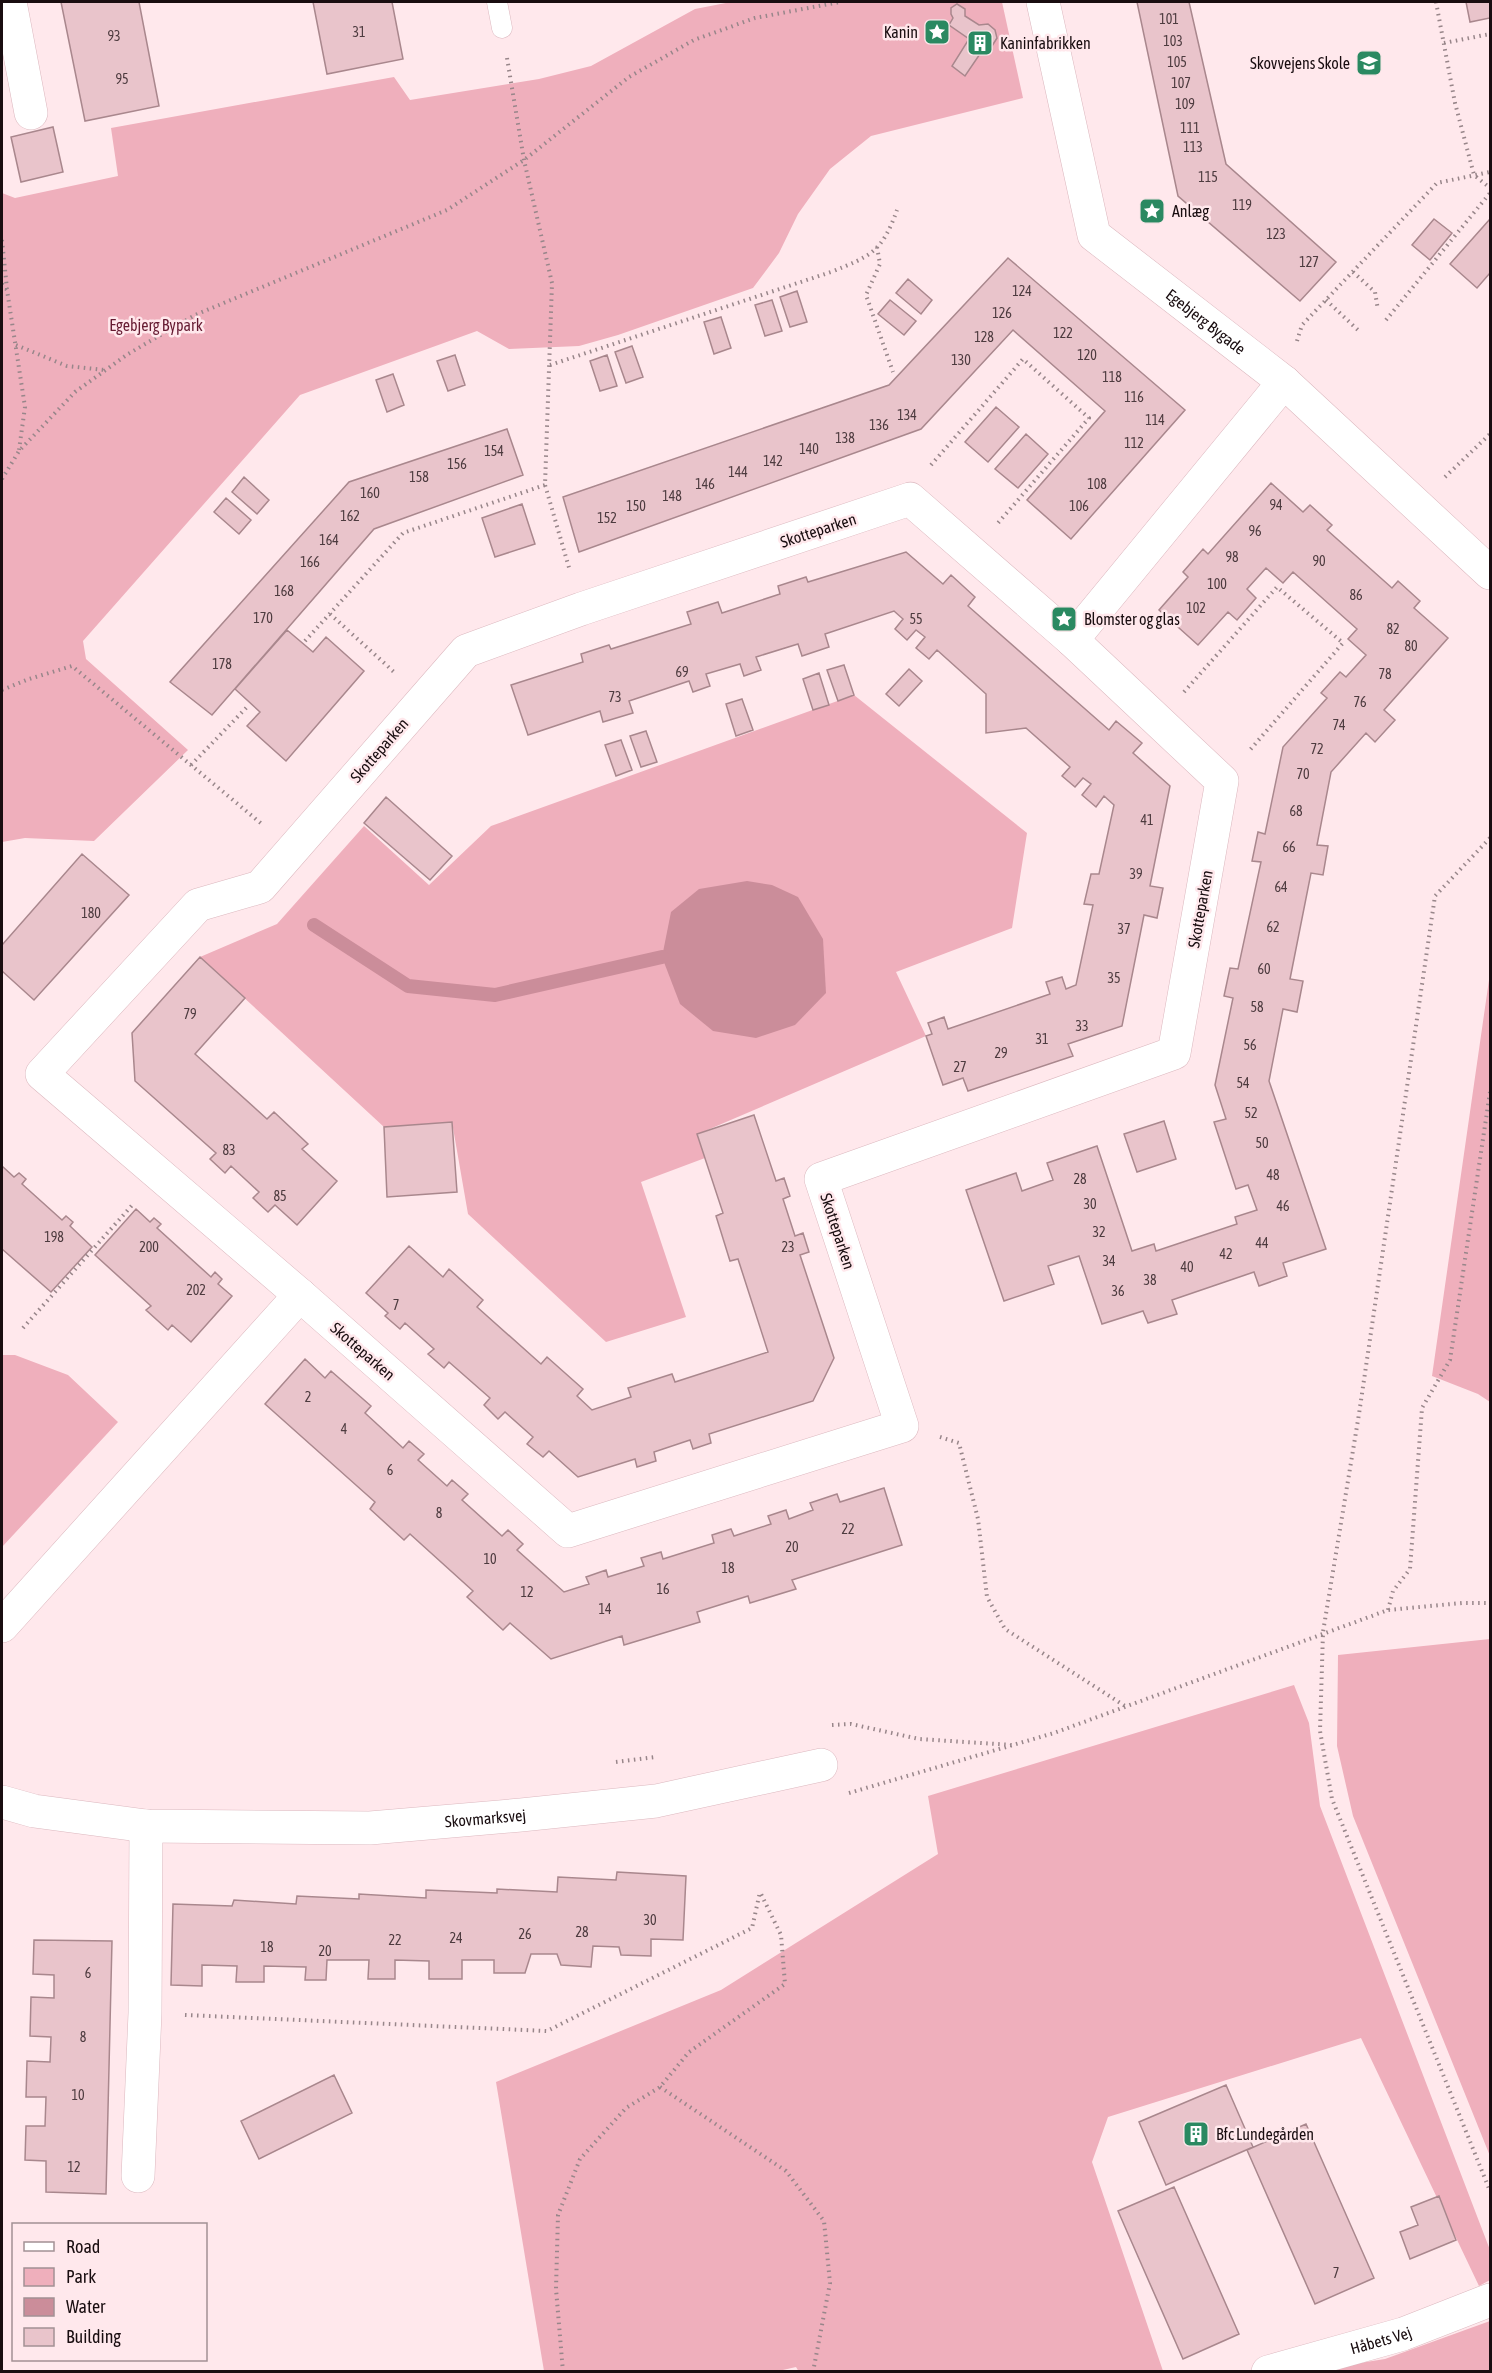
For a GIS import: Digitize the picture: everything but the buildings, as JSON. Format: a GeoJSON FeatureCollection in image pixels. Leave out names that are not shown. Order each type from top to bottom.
{"type":"FeatureCollection","features":[{"type":"Feature","properties":{"kind":"street"},"geometry":{"type":"LineString","coordinates":[[10,2],[30,113]]}},
{"type":"Feature","properties":{"kind":"street","name":"Egebjerg Bygade"},"geometry":{"type":"LineString","coordinates":[[1043,2],[1094,235],[1284,382],[1491,573]]}},
{"type":"Feature","properties":{"kind":"street"},"geometry":{"type":"LineString","coordinates":[[1072,640],[1284,382]]}},
{"type":"Feature","properties":{"kind":"street"},"geometry":{"type":"LineString","coordinates":[[910,499],[1072,640],[1222,781]]}},
{"type":"Feature","properties":{"kind":"street","name":"Skotteparken"},"geometry":{"type":"LineString","coordinates":[[910,499],[581,609],[466,651],[260,887],[198,905],[42,1074],[300,1295],[568,1531],[902,1426],[821,1179],[1174,1053],[1222,781]]}},
{"type":"Feature","properties":{"kind":"street"},"geometry":{"type":"LineString","coordinates":[[2,1626],[300,1295]]}},
{"type":"Feature","properties":{"kind":"street","name":"Skovmarksvej"},"geometry":{"type":"LineString","coordinates":[[2,1802],[34,1811],[146,1826],[370,1828],[656,1800],[821,1765]]}},
{"type":"Feature","properties":{"kind":"street"},"geometry":{"type":"LineString","coordinates":[[138,2176],[145,2013],[146,1826]]}},
{"type":"Feature","properties":{"kind":"street","name":"Håbets Vej"},"geometry":{"type":"LineString","coordinates":[[1268,2372],[1403,2334],[1491,2300]]}},
{"type":"Feature","properties":{"kind":"lane"},"geometry":{"type":"LineString","coordinates":[[497,2],[502,28]]}},
{"type":"Feature","properties":{"kind":"path"},"geometry":{"type":"LineString","coordinates":[[2,478],[19,451],[75,392],[128,354],[195,315],[447,210],[524,160],[629,77],[694,40],[755,18],[840,2]]}},
{"type":"Feature","properties":{"kind":"path"},"geometry":{"type":"LineString","coordinates":[[1436,2],[1455,103],[1474,175],[1491,188]]}},
{"type":"Feature","properties":{"kind":"path"},"geometry":{"type":"LineString","coordinates":[[502,28],[524,160],[552,283],[545,484],[581,609]]}},
{"type":"Feature","properties":{"kind":"path"},"geometry":{"type":"LineString","coordinates":[[1444,43],[1491,34]]}},
{"type":"Feature","properties":{"kind":"path"},"geometry":{"type":"LineString","coordinates":[[1284,382],[1302,326],[1437,183],[1491,172]]}},
{"type":"Feature","properties":{"kind":"path"},"geometry":{"type":"LineString","coordinates":[[1386,320],[1491,192]]}},
{"type":"Feature","properties":{"kind":"path"},"geometry":{"type":"LineString","coordinates":[[550,365],[831,272],[869,257],[889,232],[897,210]]}},
{"type":"Feature","properties":{"kind":"path"},"geometry":{"type":"LineString","coordinates":[[2,240],[7,290],[25,407],[19,451]]}},
{"type":"Feature","properties":{"kind":"path"},"geometry":{"type":"LineString","coordinates":[[877,247],[880,264],[866,295],[892,372]]}},
{"type":"Feature","properties":{"kind":"path"},"geometry":{"type":"LineString","coordinates":[[1353,272],[1376,292],[1378,310]]}},
{"type":"Feature","properties":{"kind":"path"},"geometry":{"type":"LineString","coordinates":[[2,284],[7,290]]}},
{"type":"Feature","properties":{"kind":"path"},"geometry":{"type":"LineString","coordinates":[[1326,300],[1359,331]]}},
{"type":"Feature","properties":{"kind":"path"},"geometry":{"type":"LineString","coordinates":[[15,344],[67,366],[105,370]]}},
{"type":"Feature","properties":{"kind":"path"},"geometry":{"type":"LineString","coordinates":[[910,499],[925,472],[1023,359],[1089,418],[971,553]]}},
{"type":"Feature","properties":{"kind":"path"},"geometry":{"type":"LineString","coordinates":[[1417,505],[1491,434]]}},
{"type":"Feature","properties":{"kind":"path"},"geometry":{"type":"LineString","coordinates":[[1485,439],[1491,444]]}},
{"type":"Feature","properties":{"kind":"path"},"geometry":{"type":"LineString","coordinates":[[305,641],[403,533],[545,484]]}},
{"type":"Feature","properties":{"kind":"path"},"geometry":{"type":"LineString","coordinates":[[1159,721],[1277,587],[1343,643],[1222,781]]}},
{"type":"Feature","properties":{"kind":"path"},"geometry":{"type":"LineString","coordinates":[[330,614],[423,699]]}},
{"type":"Feature","properties":{"kind":"path"},"geometry":{"type":"LineString","coordinates":[[2,690],[72,666],[293,849]]}},
{"type":"Feature","properties":{"kind":"path"},"geometry":{"type":"LineString","coordinates":[[191,765],[248,706]]}},
{"type":"Feature","properties":{"kind":"path"},"geometry":{"type":"LineString","coordinates":[[1491,838],[1435,896],[1359,1414],[1323,1632],[1320,1731],[1332,1799],[1491,2191]]}},
{"type":"Feature","properties":{"kind":"path"},"geometry":{"type":"LineString","coordinates":[[1388,1610],[1393,1591],[1410,1569],[1422,1408],[1450,1360],[1491,1092]]}},
{"type":"Feature","properties":{"kind":"path"},"geometry":{"type":"LineString","coordinates":[[22,1328],[159,1175]]}},
{"type":"Feature","properties":{"kind":"path"},"geometry":{"type":"LineString","coordinates":[[902,1426],[959,1443],[978,1519],[987,1597],[1005,1629],[1125,1707]]}},
{"type":"Feature","properties":{"kind":"path"},"geometry":{"type":"LineString","coordinates":[[823,1725],[851,1724],[919,1739],[1015,1745],[1388,1610],[1462,1603],[1491,1603]]}},
{"type":"Feature","properties":{"kind":"path"},"geometry":{"type":"LineString","coordinates":[[611,1762],[659,1757]]}},
{"type":"Feature","properties":{"kind":"path"},"geometry":{"type":"LineString","coordinates":[[145,2013],[548,2031],[752,1928],[760,1892],[781,1935],[785,1984],[689,2052],[660,2087],[626,2108],[580,2159],[558,2216],[556,2289],[563,2372]]}},
{"type":"Feature","properties":{"kind":"path"},"geometry":{"type":"LineString","coordinates":[[660,2087],[786,2171],[824,2221],[830,2283],[813,2372]]}},
{"type":"Feature","properties":{"kind":"green space","name":"Egebjerg Bypark"},"geometry":{"type":"Polygon","coordinates":[[[731,2],[1002,2],[1023,98],[871,136],[830,169],[798,214],[779,253],[753,288],[618,335],[579,346],[509,349],[477,331],[300,395],[83,641],[86,659],[188,750],[94,841],[25,838],[2,842],[2,193],[15,198],[118,176],[111,128],[394,77],[410,100],[539,79],[591,66],[695,9],[731,2]]]}},
{"type":"Feature","properties":{"kind":"green space"},"geometry":{"type":"Polygon","coordinates":[[[854,695],[1027,833],[1012,928],[896,972],[926,1036],[698,1134],[705,1158],[641,1182],[686,1317],[606,1342],[468,1214],[452,1122],[384,1127],[200,957],[277,924],[364,826],[429,885],[491,826],[854,695]]]}},
{"type":"Feature","properties":{"kind":"green space"},"geometry":{"type":"Polygon","coordinates":[[[1490,973],[1490,1402],[1478,1394],[1432,1376],[1490,973]]]}},
{"type":"Feature","properties":{"kind":"green space"},"geometry":{"type":"Polygon","coordinates":[[[2,1355],[15,1355],[68,1375],[118,1422],[2,1547],[2,1355]]]}},
{"type":"Feature","properties":{"kind":"green space"},"geometry":{"type":"Polygon","coordinates":[[[1490,1639],[1490,2156],[1353,1816],[1337,1746],[1338,1655],[1490,1639]]]}},
{"type":"Feature","properties":{"kind":"green space"},"geometry":{"type":"Polygon","coordinates":[[[1294,1685],[1309,1723],[1320,1806],[1490,2250],[1490,2280],[1479,2286],[1361,2038],[1108,2117],[1092,2162],[1163,2371],[799,2372],[796,2367],[774,2372],[544,2371],[496,2082],[721,1990],[938,1854],[928,1796],[1294,1685]]]}},
{"type":"Feature","properties":{"kind":"green space"},"geometry":{"type":"Polygon","coordinates":[[[1490,2321],[1490,2371],[1303,2372],[1385,2359],[1490,2321]]]}},
{"type":"Feature","properties":{"kind":"water"},"geometry":{"type":"Polygon","coordinates":[[[747,881],[772,885],[798,897],[823,939],[826,993],[795,1025],[756,1038],[713,1031],[680,1004],[662,957],[671,912],[699,889],[747,881]]]}},
{"type":"Feature","properties":{"kind":"waterway"},"geometry":{"type":"LineString","coordinates":[[314,925],[408,986],[495,995],[662,957]]}},
{"type":"Feature","properties":{"kind":"place","name":"Kanin"},"geometry":{"type":"Point","coordinates":[937,32]}},
{"type":"Feature","properties":{"kind":"place","name":"Kaninfabrikken"},"geometry":{"type":"Point","coordinates":[980,43]}},
{"type":"Feature","properties":{"kind":"place","name":"Skovvejens Skole"},"geometry":{"type":"Point","coordinates":[1369,63]}},
{"type":"Feature","properties":{"kind":"place","name":"Anlæg"},"geometry":{"type":"Point","coordinates":[1152,211]}},
{"type":"Feature","properties":{"kind":"place","name":"Blomster og glas"},"geometry":{"type":"Point","coordinates":[1064,619]}},
{"type":"Feature","properties":{"kind":"place","name":"Bfc Lundegården"},"geometry":{"type":"Point","coordinates":[1196,2134]}}]}
